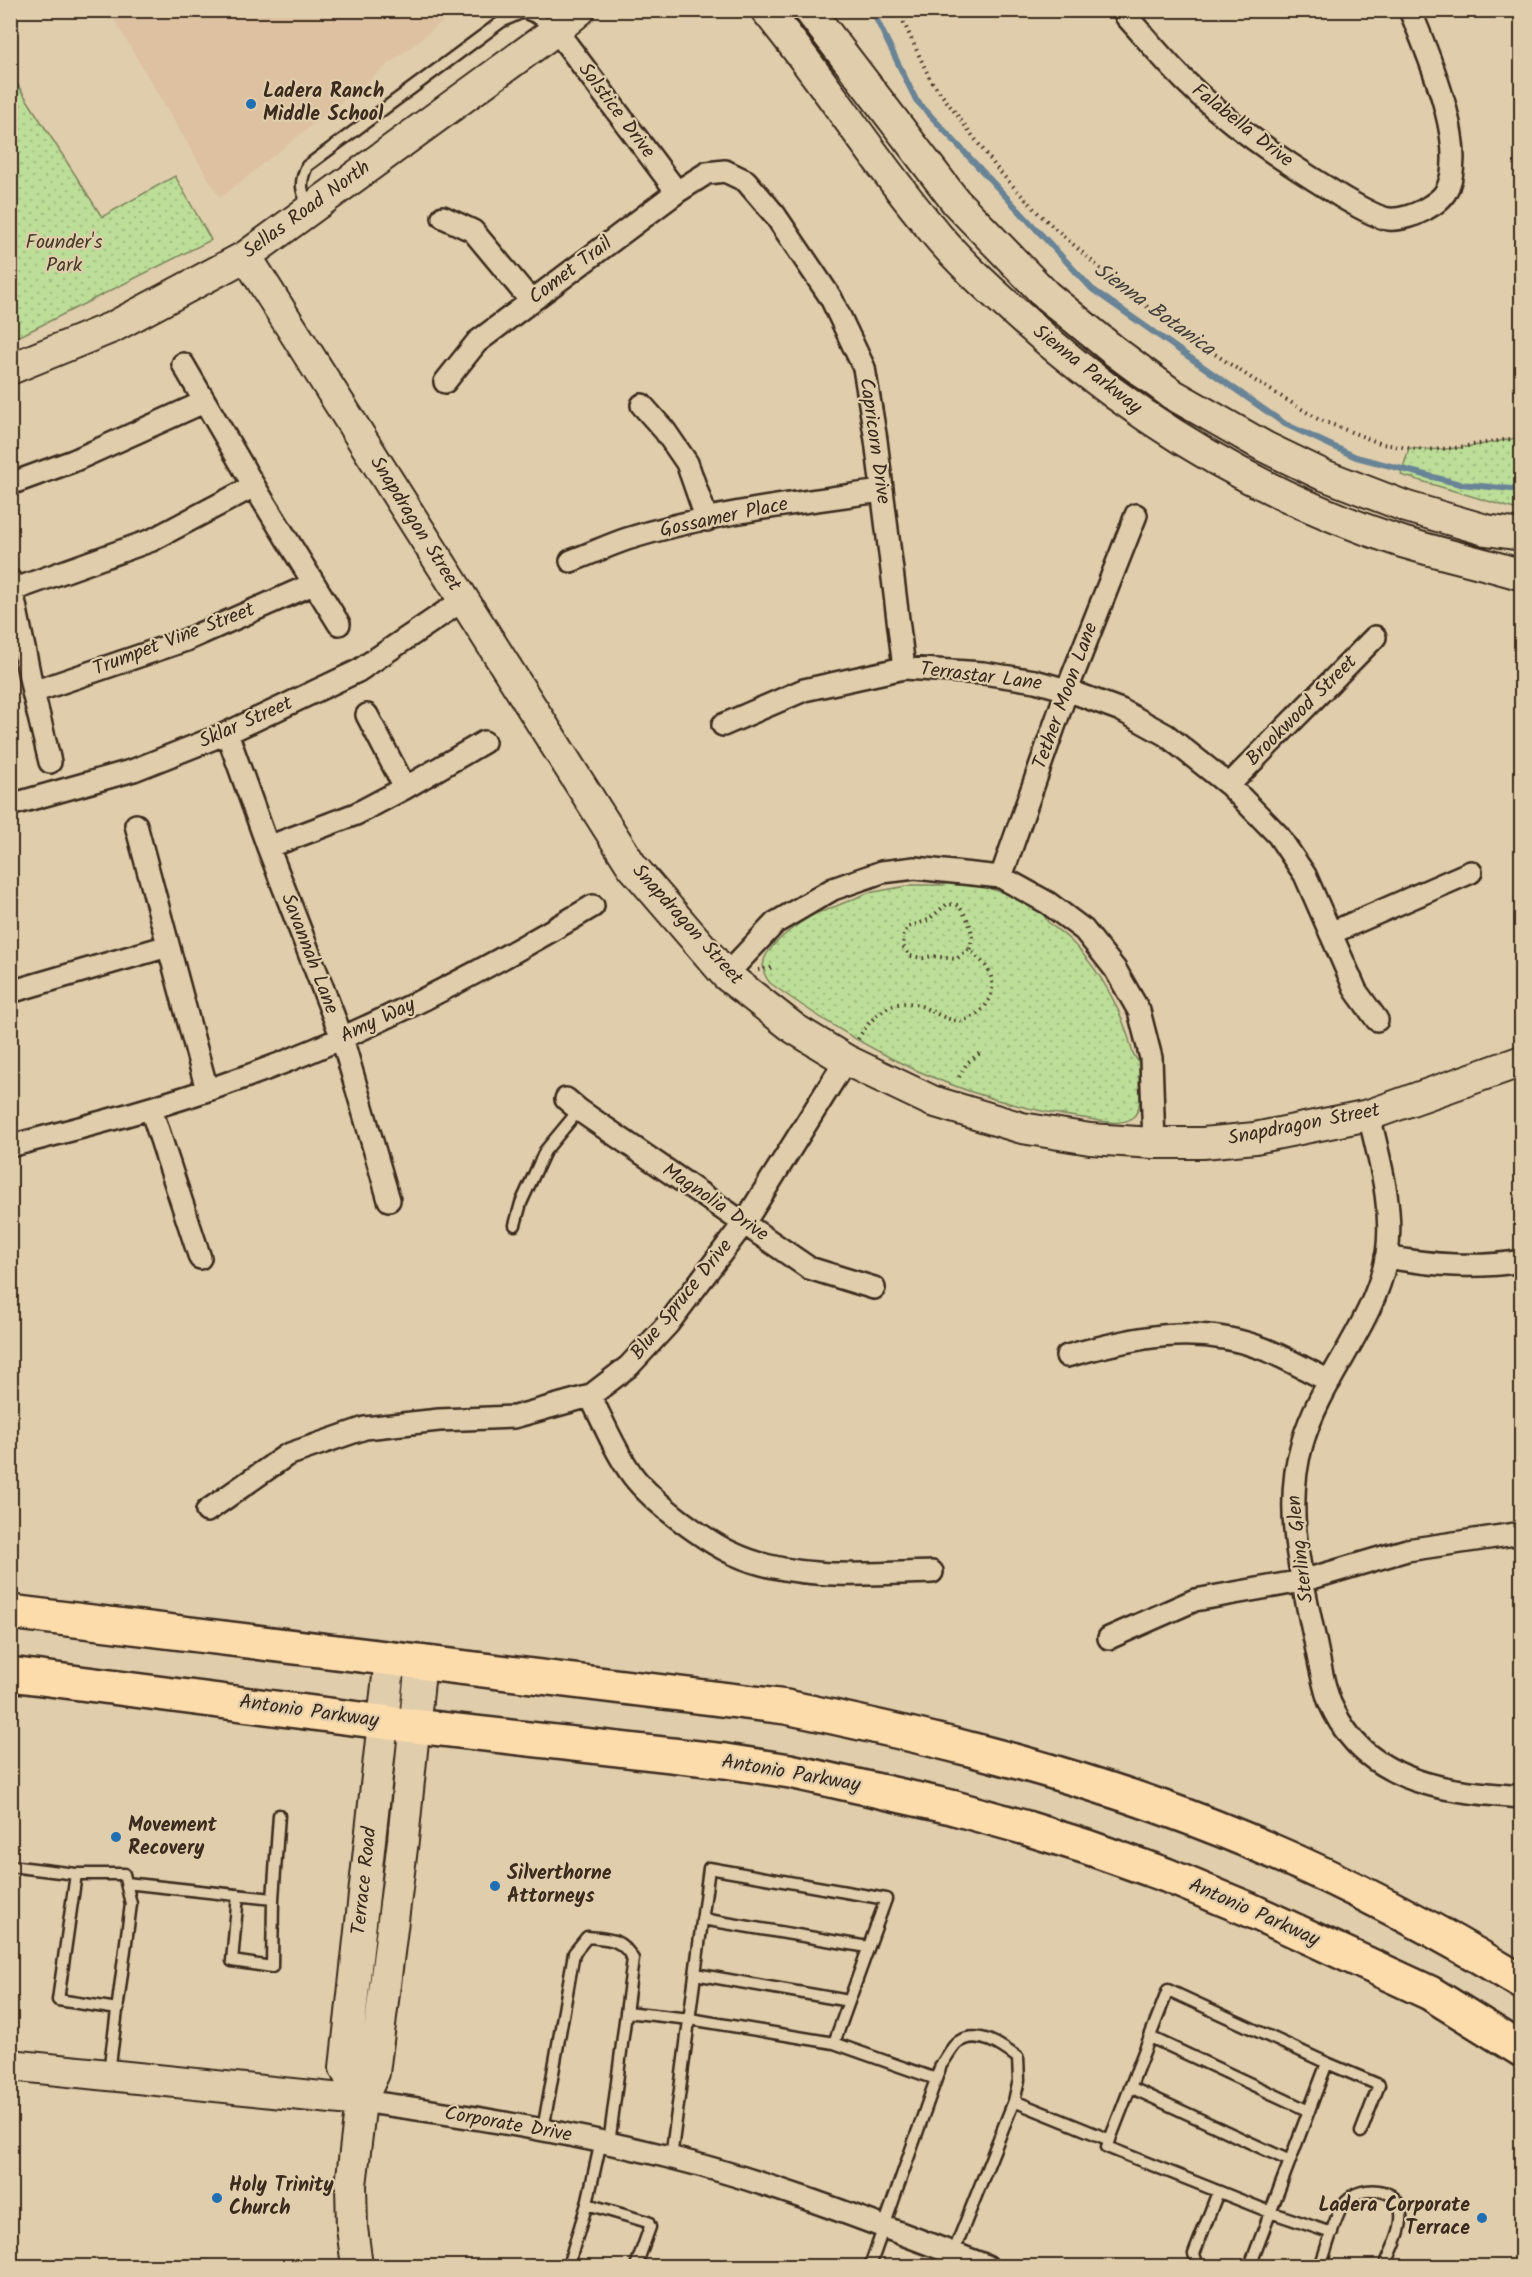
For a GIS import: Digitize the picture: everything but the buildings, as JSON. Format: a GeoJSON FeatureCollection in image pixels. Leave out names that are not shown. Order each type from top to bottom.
{"type":"FeatureCollection","features":[{"type":"Feature","properties":{"kind":"main road"},"geometry":{"type":"LineString","coordinates":[[10,1612],[786,1707],[880,1726],[977,1750],[1160,1806],[1307,1867],[1456,1944],[1521,1982]]}},
{"type":"Feature","properties":{"kind":"main road","name":"Antonio Parkway"},"geometry":{"type":"LineString","coordinates":[[10,1674],[414,1726],[725,1761],[780,1769],[871,1788],[1023,1827],[1166,1875],[1248,1909],[1430,1993],[1521,2050]]}},
{"type":"Feature","properties":{"kind":"street","name":"Sellas Road North"},"geometry":{"type":"LineString","coordinates":[[10,369],[113,327],[246,256],[556,30],[580,10]]}},
{"type":"Feature","properties":{"kind":"street","name":"Sienna Parkway"},"geometry":{"type":"LineString","coordinates":[[766,10],[885,171],[932,230],[989,289],[1047,341],[1126,403],[1196,449],[1255,481],[1322,512],[1399,541],[1521,575]]}},
{"type":"Feature","properties":{"kind":"street","name":"Sienna Parkway"},"geometry":{"type":"LineString","coordinates":[[809,10],[956,202],[1046,295],[1146,375],[1172,394],[1265,447],[1321,474],[1407,507],[1486,530],[1521,536]]}},
{"type":"Feature","properties":{"kind":"street","name":"Falabella Drive"},"geometry":{"type":"LineString","coordinates":[[1124,10],[1126,16],[1185,81],[1265,149],[1347,200],[1389,219],[1415,215],[1438,202],[1446,192],[1451,177],[1452,148],[1445,105],[1410,10]]}},
{"type":"Feature","properties":{"kind":"street","name":"Solstice Drive"},"geometry":{"type":"LineString","coordinates":[[556,30],[677,192]]}},
{"type":"Feature","properties":{"kind":"street","name":"Capricorn Drive"},"geometry":{"type":"LineString","coordinates":[[707,173],[725,171],[746,181],[775,215],[831,298],[864,368],[876,440],[904,668]]}},
{"type":"Feature","properties":{"kind":"street","name":"Comet Trail"},"geometry":{"type":"LineString","coordinates":[[445,382],[477,342],[677,192],[707,173]]}},
{"type":"Feature","properties":{"kind":"street"},"geometry":{"type":"LineString","coordinates":[[443,217],[473,231],[531,301]]}},
{"type":"Feature","properties":{"kind":"street","name":"Snapdragon Street"},"geometry":{"type":"LineString","coordinates":[[246,256],[632,866],[726,975],[795,1029],[846,1060],[932,1101],[1022,1128],[1090,1139],[1154,1143],[1203,1143],[1255,1138],[1369,1115],[1521,1061]]}},
{"type":"Feature","properties":{"kind":"street"},"geometry":{"type":"LineString","coordinates":[[183,364],[254,486],[339,624]]}},
{"type":"Feature","properties":{"kind":"street"},"geometry":{"type":"LineString","coordinates":[[10,484],[73,461],[204,402]]}},
{"type":"Feature","properties":{"kind":"street"},"geometry":{"type":"LineString","coordinates":[[642,405],[665,430],[687,463],[707,520]]}},
{"type":"Feature","properties":{"kind":"street"},"geometry":{"type":"LineString","coordinates":[[50,762],[11,587],[152,540],[254,486]]}},
{"type":"Feature","properties":{"kind":"street","name":"Gossamer Place"},"geometry":{"type":"LineString","coordinates":[[572,561],[627,540],[707,520],[765,507],[882,490]]}},
{"type":"Feature","properties":{"kind":"street","name":"Tether Moon Lane"},"geometry":{"type":"LineString","coordinates":[[1001,877],[1067,690],[1136,515]]}},
{"type":"Feature","properties":{"kind":"street","name":"Trumpet Vine Street"},"geometry":{"type":"LineString","coordinates":[[33,692],[186,640],[313,584]]}},
{"type":"Feature","properties":{"kind":"street","name":"Sklar Street"},"geometry":{"type":"LineString","coordinates":[[10,805],[134,770],[227,733],[358,671],[463,600]]}},
{"type":"Feature","properties":{"kind":"street","name":"Brookwood Street"},"geometry":{"type":"LineString","coordinates":[[1229,785],[1375,637]]}},
{"type":"Feature","properties":{"kind":"street","name":"Terrastar Lane"},"geometry":{"type":"LineString","coordinates":[[723,725],[804,690],[904,668],[983,673],[1035,681],[1121,710],[1166,735],[1229,785],[1278,835],[1305,875],[1356,991],[1377,1020]]}},
{"type":"Feature","properties":{"kind":"street"},"geometry":{"type":"LineString","coordinates":[[367,714],[405,788]]}},
{"type":"Feature","properties":{"kind":"street","name":"Savannah Lane"},"geometry":{"type":"LineString","coordinates":[[227,733],[268,847],[342,1038],[389,1200]]}},
{"type":"Feature","properties":{"kind":"street"},"geometry":{"type":"LineString","coordinates":[[268,847],[356,814],[484,742]]}},
{"type":"Feature","properties":{"kind":"street"},"geometry":{"type":"LineString","coordinates":[[136,825],[207,1090]]}},
{"type":"Feature","properties":{"kind":"street"},"geometry":{"type":"LineString","coordinates":[[726,975],[775,923],[833,889],[882,872],[915,868],[1001,877],[1048,903],[1084,930],[1115,969],[1139,1011],[1151,1059],[1154,1143]]}},
{"type":"Feature","properties":{"kind":"street"},"geometry":{"type":"LineString","coordinates":[[1331,933],[1471,872]]}},
{"type":"Feature","properties":{"kind":"street","name":"Amy Way"},"geometry":{"type":"LineString","coordinates":[[10,1146],[151,1109],[243,1078],[342,1038],[515,953],[593,906]]}},
{"type":"Feature","properties":{"kind":"street"},"geometry":{"type":"LineString","coordinates":[[10,992],[168,946]]}},
{"type":"Feature","properties":{"kind":"street","name":"Blue Spruce Drive"},"geometry":{"type":"LineString","coordinates":[[207,1511],[287,1455],[364,1428],[439,1420],[514,1417],[590,1396],[629,1366],[668,1324],[744,1223],[846,1060]]}},
{"type":"Feature","properties":{"kind":"street","name":"Magnolia Drive"},"geometry":{"type":"LineString","coordinates":[[572,1104],[809,1268],[874,1288]]}},
{"type":"Feature","properties":{"kind":"street"},"geometry":{"type":"LineString","coordinates":[[151,1109],[200,1258]]}},
{"type":"Feature","properties":{"kind":"street","name":"Sterling Glen"},"geometry":{"type":"LineString","coordinates":[[1369,1115],[1385,1194],[1388,1235],[1386,1257],[1362,1325],[1306,1431],[1294,1482],[1294,1520],[1302,1581],[1329,1701],[1347,1734],[1359,1746],[1385,1767],[1420,1782],[1464,1792],[1521,1797]]}},
{"type":"Feature","properties":{"kind":"street"},"geometry":{"type":"LineString","coordinates":[[1386,1257],[1454,1266],[1486,1266],[1521,1261]]}},
{"type":"Feature","properties":{"kind":"street"},"geometry":{"type":"LineString","coordinates":[[1067,1356],[1143,1337],[1170,1334],[1200,1335],[1235,1340],[1265,1350],[1330,1382]]}},
{"type":"Feature","properties":{"kind":"street"},"geometry":{"type":"LineString","coordinates":[[590,1396],[617,1450],[634,1477],[659,1504],[690,1528],[734,1554],[780,1569],[852,1574],[932,1572]]}},
{"type":"Feature","properties":{"kind":"street"},"geometry":{"type":"LineString","coordinates":[[1109,1638],[1195,1600],[1302,1581],[1407,1550],[1521,1533]]}},
{"type":"Feature","properties":{"kind":"street","name":"Terrace Road"},"geometry":{"type":"LineString","coordinates":[[361,2101],[345,2068],[382,1722],[405,1660]]}},
{"type":"Feature","properties":{"kind":"street","name":"Terrace Road"},"geometry":{"type":"LineString","coordinates":[[357,2266],[352,2228],[351,2185],[361,2101],[374,2073],[403,1840],[414,1726],[405,1660]]}},
{"type":"Feature","properties":{"kind":"street","name":"Corporate Drive"},"geometry":{"type":"LineString","coordinates":[[10,2065],[361,2101],[543,2130],[671,2158],[774,2188],[883,2228],[950,2260],[987,2266]]}},
{"type":"Feature","properties":{"kind":"lane"},"geometry":{"type":"LineString","coordinates":[[515,1225],[521,1203],[545,1151],[572,1104]]}},
{"type":"Feature","properties":{"kind":"lane"},"geometry":{"type":"LineString","coordinates":[[238,1895],[232,1961],[272,1967],[273,1899],[279,1815]]}},
{"type":"Feature","properties":{"kind":"lane"},"geometry":{"type":"LineString","coordinates":[[10,1866],[76,1874],[124,1874],[131,1904],[109,2075]]}},
{"type":"Feature","properties":{"kind":"lane"},"geometry":{"type":"LineString","coordinates":[[671,2158],[709,1868],[886,1899],[834,2043]]}},
{"type":"Feature","properties":{"kind":"lane"},"geometry":{"type":"LineString","coordinates":[[76,1874],[58,2000],[118,2009]]}},
{"type":"Feature","properties":{"kind":"lane"},"geometry":{"type":"LineString","coordinates":[[126,1883],[273,1899]]}},
{"type":"Feature","properties":{"kind":"lane"},"geometry":{"type":"LineString","coordinates":[[702,1919],[868,1947]]}},
{"type":"Feature","properties":{"kind":"lane"},"geometry":{"type":"LineString","coordinates":[[543,2130],[573,1953],[587,1937],[611,1939],[627,1948],[633,1959],[605,2143],[568,2266]]}},
{"type":"Feature","properties":{"kind":"lane"},"geometry":{"type":"LineString","coordinates":[[695,1974],[849,2001]]}},
{"type":"Feature","properties":{"kind":"lane"},"geometry":{"type":"LineString","coordinates":[[1332,2233],[1270,2212],[1107,2148],[1168,1990],[1379,2085],[1361,2132]]}},
{"type":"Feature","properties":{"kind":"lane"},"geometry":{"type":"LineString","coordinates":[[626,2012],[690,2019],[834,2043],[936,2079]]}},
{"type":"Feature","properties":{"kind":"lane"},"geometry":{"type":"LineString","coordinates":[[870,2266],[941,2065],[957,2042],[977,2037],[999,2045],[1018,2058],[1019,2080],[1014,2101],[950,2260]]}},
{"type":"Feature","properties":{"kind":"lane"},"geometry":{"type":"LineString","coordinates":[[1150,2037],[1309,2111]]}},
{"type":"Feature","properties":{"kind":"lane"},"geometry":{"type":"LineString","coordinates":[[1250,2266],[1327,2063]]}},
{"type":"Feature","properties":{"kind":"lane"},"geometry":{"type":"LineString","coordinates":[[1130,2087],[1290,2161]]}},
{"type":"Feature","properties":{"kind":"lane"},"geometry":{"type":"LineString","coordinates":[[1014,2101],[1110,2140]]}},
{"type":"Feature","properties":{"kind":"lane"},"geometry":{"type":"LineString","coordinates":[[1320,2266],[1344,2203],[1355,2193],[1369,2190],[1385,2192],[1395,2198],[1401,2212],[1399,2230],[1385,2266]]}},
{"type":"Feature","properties":{"kind":"lane"},"geometry":{"type":"LineString","coordinates":[[1198,2266],[1194,2254],[1218,2192]]}},
{"type":"Feature","properties":{"kind":"lane"},"geometry":{"type":"LineString","coordinates":[[587,2204],[648,2222],[650,2227],[636,2266]]}},
{"type":"Feature","properties":{"kind":"path"},"geometry":{"type":"LineString","coordinates":[[903,10],[904,23],[930,79],[999,171],[1039,214],[1104,272],[1165,321],[1254,380],[1318,418],[1382,444],[1424,450],[1455,448],[1521,437]]}},
{"type":"Feature","properties":{"kind":"path"},"geometry":{"type":"LineString","coordinates":[[951,903],[960,907],[972,930],[973,939],[969,950],[956,959],[932,956],[916,958],[906,952],[902,940],[908,927],[928,921],[942,906],[951,903]]}},
{"type":"Feature","properties":{"kind":"path"},"geometry":{"type":"LineString","coordinates":[[846,1060],[866,1025],[880,1011],[888,1008],[909,1003],[953,1021],[971,1018],[979,1013],[990,998],[992,980],[985,964],[969,950]]}},
{"type":"Feature","properties":{"kind":"path"},"geometry":{"type":"LineString","coordinates":[[959,1077],[966,1063],[980,1053]]}},
{"type":"Feature","properties":{"kind":"shaded area","name":"Ladera Ranch Middle School"},"geometry":{"type":"Polygon","coordinates":[[[109,11],[456,11],[220,198],[109,11]]]}},
{"type":"Feature","properties":{"kind":"green space","name":"Founder's Park"},"geometry":{"type":"Polygon","coordinates":[[[10,73],[102,217],[175,176],[211,240],[22,335],[11,338],[10,73]]]}},
{"type":"Feature","properties":{"kind":"green space"},"geometry":{"type":"Polygon","coordinates":[[[1521,437],[1521,511],[1401,475],[1409,448],[1451,449],[1521,437]]]}},
{"type":"Feature","properties":{"kind":"green space"},"geometry":{"type":"Polygon","coordinates":[[[953,880],[1000,891],[1034,906],[1042,912],[1048,922],[1070,940],[1091,964],[1116,1005],[1138,1061],[1140,1102],[1132,1118],[1121,1122],[1108,1122],[1038,1110],[956,1087],[918,1071],[843,1032],[770,983],[764,973],[764,961],[772,947],[789,931],[817,913],[868,893],[913,885],[943,885],[953,880]]]}},
{"type":"Feature","properties":{"kind":"waterway","name":"Sienna Botanica"},"geometry":{"type":"LineString","coordinates":[[872,10],[916,100],[1092,289],[1285,424],[1356,457],[1460,484],[1522,490]]}},
{"type":"Feature","properties":{"kind":"place","name":"Ladera Ranch Middle School"},"geometry":{"type":"Point","coordinates":[251,104]}},
{"type":"Feature","properties":{"kind":"place","name":"Movement Recovery"},"geometry":{"type":"Point","coordinates":[116,1837]}},
{"type":"Feature","properties":{"kind":"place","name":"Silverthorne Attorneys"},"geometry":{"type":"Point","coordinates":[495,1886]}},
{"type":"Feature","properties":{"kind":"place","name":"Holy Trinity Church"},"geometry":{"type":"Point","coordinates":[217,2198]}},
{"type":"Feature","properties":{"kind":"place","name":"Ladera Corporate Terrace"},"geometry":{"type":"Point","coordinates":[1482,2218]}}]}
